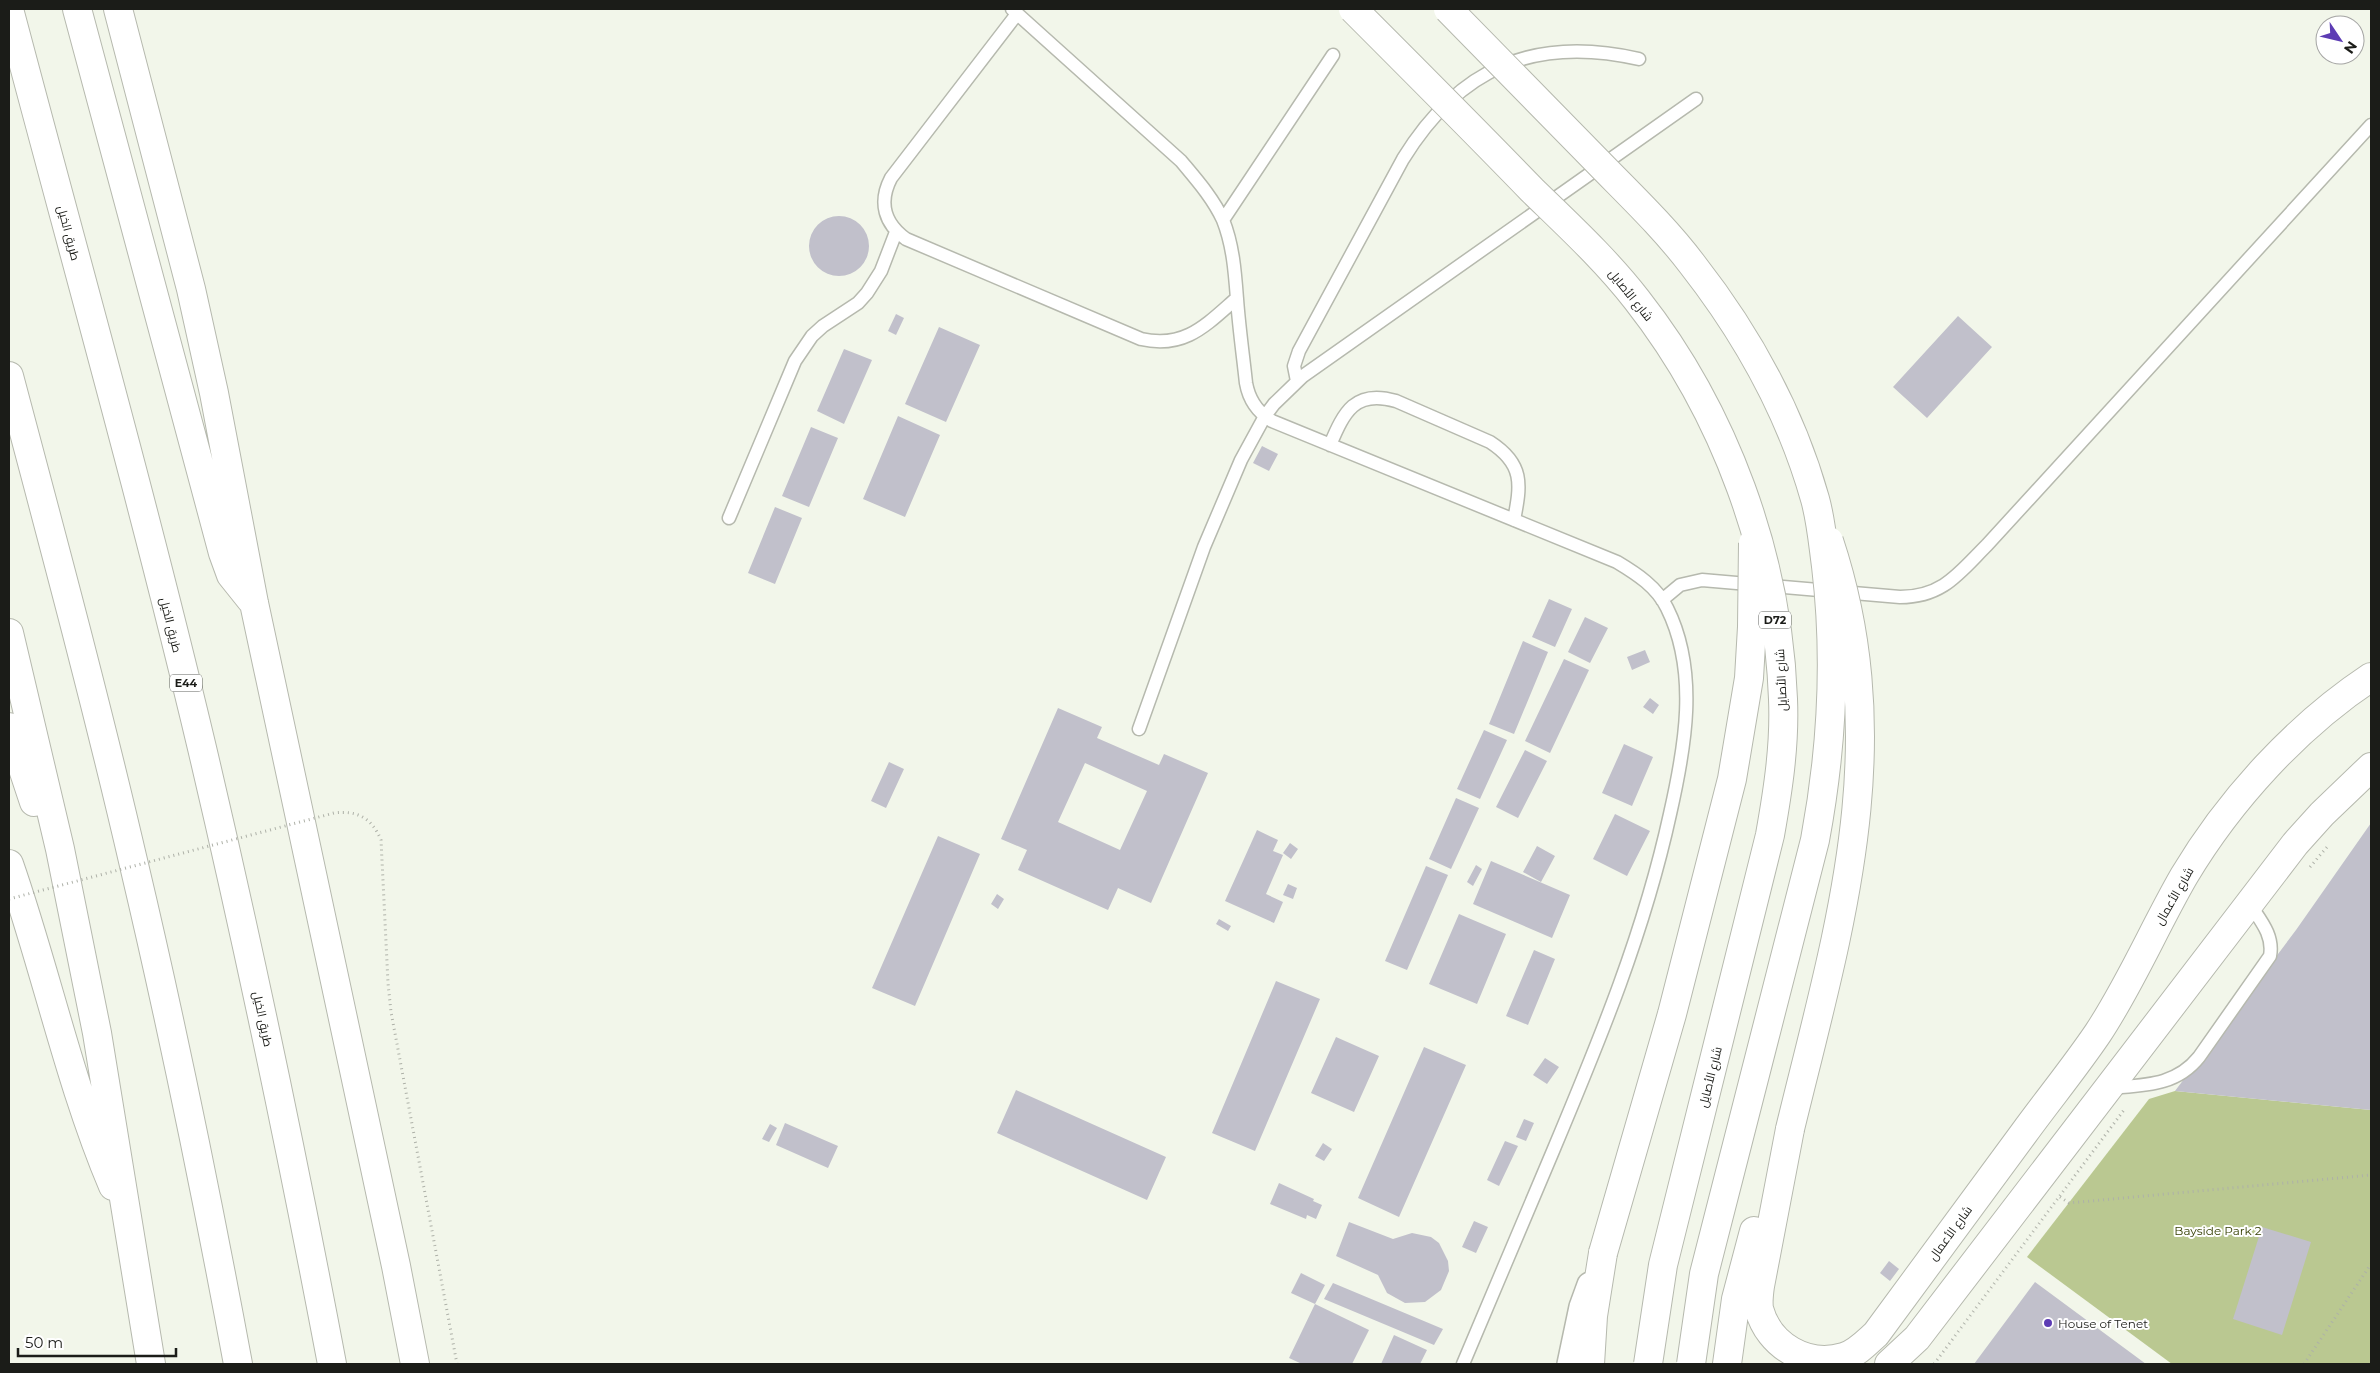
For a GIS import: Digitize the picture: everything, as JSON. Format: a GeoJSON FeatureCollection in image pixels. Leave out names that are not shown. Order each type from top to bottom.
{"type":"FeatureCollection","features":[{"type":"Feature","properties":{"kind":"main road","name":"طريق الخيل"},"geometry":{"type":"LineString","coordinates":[[9,9],[160,577],[202,748],[278,1092],[332,1364]]}},
{"type":"Feature","properties":{"kind":"main road"},"geometry":{"type":"LineString","coordinates":[[77,9],[222,553],[237,585],[254,603]]}},
{"type":"Feature","properties":{"kind":"main road"},"geometry":{"type":"LineString","coordinates":[[118,9],[191,289],[233,488],[254,603],[392,1246],[415,1364]]}},
{"type":"Feature","properties":{"kind":"main road","name":"شارع الأصايل"},"geometry":{"type":"LineString","coordinates":[[1353,9],[1609,267],[1636,299],[1685,369],[1723,444],[1752,524],[1774,612],[1781,656],[1783,701],[1778,791],[1770,836],[1662,1265],[1648,1364]]}},
{"type":"Feature","properties":{"kind":"main road"},"geometry":{"type":"LineString","coordinates":[[1448,9],[1655,220],[1692,262],[1723,306],[1756,360],[1798,450],[1841,576],[1850,613],[1859,693],[1860,776],[1848,884],[1790,1129],[1759,1213],[1736,1300],[1727,1364]]}},
{"type":"Feature","properties":{"kind":"main road"},"geometry":{"type":"LineString","coordinates":[[9,376],[88,676],[134,865],[175,1044],[238,1364]]}},
{"type":"Feature","properties":{"kind":"main road"},"geometry":{"type":"LineString","coordinates":[[1691,1364],[1704,1274],[1815,840],[1824,792],[1832,705],[1832,646],[1830,597],[1815,500]]}},
{"type":"Feature","properties":{"kind":"main road"},"geometry":{"type":"LineString","coordinates":[[1590,1364],[1593,1316],[1604,1253],[1672,1014],[1732,779],[1742,729],[1750,652],[1754,576],[1752,524]]}},
{"type":"Feature","properties":{"kind":"main road"},"geometry":{"type":"LineString","coordinates":[[9,633],[60,849],[97,1033],[130,1223],[151,1364]]}},
{"type":"Feature","properties":{"kind":"main road","name":"شارع الأعمال"},"geometry":{"type":"LineString","coordinates":[[1790,1129],[1760,1286],[1759,1307],[1765,1325],[1776,1340],[1791,1352],[1808,1358],[1827,1360],[1845,1356],[1862,1348],[1876,1334],[2097,1034],[2141,959],[2186,874],[2215,830],[2248,789],[2284,751],[2322,715],[2371,677]]}},
{"type":"Feature","properties":{"kind":"main road"},"geometry":{"type":"LineString","coordinates":[[9,727],[35,803],[60,849]]}},
{"type":"Feature","properties":{"kind":"main road"},"geometry":{"type":"LineString","coordinates":[[1889,1364],[1917,1338],[2295,844],[2322,814],[2371,767]]}},
{"type":"Feature","properties":{"kind":"main road"},"geometry":{"type":"LineString","coordinates":[[9,864],[40,958],[83,1106],[100,1154],[130,1223]]}},
{"type":"Feature","properties":{"kind":"street"},"geometry":{"type":"LineString","coordinates":[[1570,1364],[1582,1307],[1604,1253]]}},
{"type":"Feature","properties":{"kind":"lane"},"geometry":{"type":"LineString","coordinates":[[1237,298],[1194,333],[1182,339],[1154,342],[1132,335],[906,239],[896,232],[890,224],[884,206],[884,196],[890,178],[1015,11],[1181,161],[1198,180],[1223,220],[1236,273],[1247,392],[1257,409],[1264,416],[1330,445],[1617,562],[1637,574],[1654,589],[1667,607],[1677,637],[1685,679],[1686,705],[1682,757],[1664,843],[1640,928],[1611,1012],[1463,1364]]}},
{"type":"Feature","properties":{"kind":"lane"},"geometry":{"type":"LineString","coordinates":[[1297,381],[1294,366],[1299,351],[1403,158],[1419,132],[1439,109],[1462,88],[1489,72],[1532,56],[1578,50],[1609,52],[1639,59]]}},
{"type":"Feature","properties":{"kind":"lane"},"geometry":{"type":"LineString","coordinates":[[1223,220],[1334,55]]}},
{"type":"Feature","properties":{"kind":"lane"},"geometry":{"type":"LineString","coordinates":[[1139,729],[1204,547],[1241,460],[1264,416],[1279,398],[1297,381],[1696,99]]}},
{"type":"Feature","properties":{"kind":"lane"},"geometry":{"type":"LineString","coordinates":[[1662,600],[1680,585],[1702,580],[1900,597],[1916,597],[1932,593],[1946,586],[1987,545],[2371,125]]}},
{"type":"Feature","properties":{"kind":"lane"},"geometry":{"type":"LineString","coordinates":[[730,518],[795,361],[807,342],[823,326],[858,303],[867,293],[881,271],[896,232]]}},
{"type":"Feature","properties":{"kind":"lane"},"geometry":{"type":"LineString","coordinates":[[1330,445],[1340,420],[1358,402],[1370,398],[1396,401],[1490,442],[1503,451],[1513,463],[1519,478],[1519,494],[1514,520]]}},
{"type":"Feature","properties":{"kind":"lane"},"geometry":{"type":"LineString","coordinates":[[2108,1088],[2166,1081],[2186,1071],[2267,963],[2272,949],[2269,934],[2249,903]]}},
{"type":"Feature","properties":{"kind":"path"},"geometry":{"type":"LineString","coordinates":[[9,899],[334,813],[346,811],[358,814],[368,820],[376,829],[380,840],[388,983],[392,1012],[457,1364]]}},
{"type":"Feature","properties":{"kind":"path"},"geometry":{"type":"LineString","coordinates":[[2304,875],[2329,846]]}},
{"type":"Feature","properties":{"kind":"path"},"geometry":{"type":"LineString","coordinates":[[1934,1364],[2144,1085]]}},
{"type":"Feature","properties":{"kind":"path"},"geometry":{"type":"LineString","coordinates":[[2060,1196],[2069,1203],[2371,1175]]}},
{"type":"Feature","properties":{"kind":"path"},"geometry":{"type":"LineString","coordinates":[[2304,1364],[2371,1264]]}},
{"type":"Feature","properties":{"kind":"green space","name":"Bayside Park 2"},"geometry":{"type":"Polygon","coordinates":[[[2175,1091],[2371,1110],[2371,1364],[2172,1364],[2027,1257],[2149,1099],[2175,1091]]]}},
{"type":"Feature","properties":{"kind":"building"},"geometry":{"type":"Polygon","coordinates":[[[839,216],[856,221],[864,229],[869,246],[864,263],[856,271],[839,276],[822,271],[814,263],[809,246],[814,229],[822,221],[839,216]]]}},
{"type":"Feature","properties":{"kind":"building"},"geometry":{"type":"Polygon","coordinates":[[[896,314],[904,318],[896,335],[888,331],[896,314]]]}},
{"type":"Feature","properties":{"kind":"building"},"geometry":{"type":"Polygon","coordinates":[[[1958,316],[1992,347],[1927,418],[1893,387],[1958,316]]]}},
{"type":"Feature","properties":{"kind":"building"},"geometry":{"type":"Polygon","coordinates":[[[939,327],[980,345],[946,422],[905,404],[939,327]]]}},
{"type":"Feature","properties":{"kind":"building"},"geometry":{"type":"Polygon","coordinates":[[[844,349],[872,360],[844,424],[817,411],[844,349]]]}},
{"type":"Feature","properties":{"kind":"building"},"geometry":{"type":"Polygon","coordinates":[[[898,416],[940,435],[905,517],[863,499],[898,416]]]}},
{"type":"Feature","properties":{"kind":"building"},"geometry":{"type":"Polygon","coordinates":[[[811,427],[838,438],[809,507],[782,496],[811,427]]]}},
{"type":"Feature","properties":{"kind":"building"},"geometry":{"type":"Polygon","coordinates":[[[1262,446],[1278,454],[1269,471],[1253,463],[1262,446]]]}},
{"type":"Feature","properties":{"kind":"building"},"geometry":{"type":"Polygon","coordinates":[[[775,507],[802,518],[775,584],[748,573],[775,507]]]}},
{"type":"Feature","properties":{"kind":"building"},"geometry":{"type":"Polygon","coordinates":[[[1549,599],[1572,609],[1555,647],[1532,637],[1549,599]]]}},
{"type":"Feature","properties":{"kind":"building"},"geometry":{"type":"Polygon","coordinates":[[[1585,617],[1608,628],[1590,663],[1568,652],[1585,617]]]}},
{"type":"Feature","properties":{"kind":"building"},"geometry":{"type":"Polygon","coordinates":[[[1523,641],[1548,652],[1514,734],[1489,724],[1523,641]]]}},
{"type":"Feature","properties":{"kind":"building"},"geometry":{"type":"Polygon","coordinates":[[[1645,650],[1650,662],[1632,670],[1627,657],[1645,650]]]}},
{"type":"Feature","properties":{"kind":"building"},"geometry":{"type":"Polygon","coordinates":[[[1564,659],[1589,670],[1550,753],[1525,741],[1564,659]]]}},
{"type":"Feature","properties":{"kind":"building"},"geometry":{"type":"Polygon","coordinates":[[[1650,698],[1659,705],[1653,714],[1643,707],[1650,698]]]}},
{"type":"Feature","properties":{"kind":"building"},"geometry":{"type":"Polygon","coordinates":[[[1058,708],[1102,727],[1097,738],[1159,765],[1164,754],[1208,773],[1151,903],[1118,888],[1108,910],[1018,870],[1027,850],[1001,839],[1058,708]],[[1085,763],[1058,822],[1120,850],[1147,791],[1085,763]]]}},
{"type":"Feature","properties":{"kind":"building"},"geometry":{"type":"Polygon","coordinates":[[[1484,730],[1507,740],[1480,799],[1457,789],[1484,730]]]}},
{"type":"Feature","properties":{"kind":"building"},"geometry":{"type":"Polygon","coordinates":[[[1624,744],[1653,757],[1632,806],[1602,793],[1624,744]]]}},
{"type":"Feature","properties":{"kind":"building"},"geometry":{"type":"Polygon","coordinates":[[[1525,750],[1547,761],[1518,818],[1496,807],[1525,750]]]}},
{"type":"Feature","properties":{"kind":"building"},"geometry":{"type":"Polygon","coordinates":[[[889,762],[904,769],[886,808],[871,801],[889,762]]]}},
{"type":"Feature","properties":{"kind":"building"},"geometry":{"type":"Polygon","coordinates":[[[1456,798],[1479,808],[1451,869],[1429,859],[1456,798]]]}},
{"type":"Feature","properties":{"kind":"building"},"geometry":{"type":"Polygon","coordinates":[[[1615,814],[1650,831],[1627,876],[1593,859],[1615,814]]]}},
{"type":"Feature","properties":{"kind":"building"},"geometry":{"type":"Polygon","coordinates":[[[2371,823],[2371,1110],[2175,1091],[2296,930],[2371,823]]]}},
{"type":"Feature","properties":{"kind":"building"},"geometry":{"type":"Polygon","coordinates":[[[1257,830],[1278,840],[1273,851],[1283,855],[1266,894],[1283,902],[1274,923],[1225,901],[1257,830]]]}},
{"type":"Feature","properties":{"kind":"building"},"geometry":{"type":"Polygon","coordinates":[[[938,836],[980,854],[915,1006],[872,988],[938,836]]]}},
{"type":"Feature","properties":{"kind":"building"},"geometry":{"type":"Polygon","coordinates":[[[1290,843],[1298,849],[1291,859],[1283,853],[1290,843]]]}},
{"type":"Feature","properties":{"kind":"building"},"geometry":{"type":"Polygon","coordinates":[[[1537,846],[1555,856],[1541,882],[1523,872],[1537,846]]]}},
{"type":"Feature","properties":{"kind":"building"},"geometry":{"type":"Polygon","coordinates":[[[1491,861],[1570,895],[1552,938],[1473,904],[1491,861]]]}},
{"type":"Feature","properties":{"kind":"building"},"geometry":{"type":"Polygon","coordinates":[[[1476,865],[1482,869],[1473,886],[1467,882],[1476,865]]]}},
{"type":"Feature","properties":{"kind":"building"},"geometry":{"type":"Polygon","coordinates":[[[1426,866],[1448,875],[1407,970],[1385,961],[1426,866]]]}},
{"type":"Feature","properties":{"kind":"building"},"geometry":{"type":"Polygon","coordinates":[[[1288,884],[1297,888],[1293,899],[1283,895],[1288,884]]]}},
{"type":"Feature","properties":{"kind":"building"},"geometry":{"type":"Polygon","coordinates":[[[997,894],[1004,899],[998,909],[991,904],[997,894]]]}},
{"type":"Feature","properties":{"kind":"building"},"geometry":{"type":"Polygon","coordinates":[[[1459,914],[1506,934],[1477,1004],[1429,984],[1459,914]]]}},
{"type":"Feature","properties":{"kind":"building"},"geometry":{"type":"Polygon","coordinates":[[[1219,919],[1231,926],[1228,931],[1216,924],[1219,919]]]}},
{"type":"Feature","properties":{"kind":"building"},"geometry":{"type":"Polygon","coordinates":[[[1534,950],[1555,959],[1528,1025],[1506,1016],[1534,950]]]}},
{"type":"Feature","properties":{"kind":"building"},"geometry":{"type":"Polygon","coordinates":[[[1276,981],[1320,999],[1255,1151],[1212,1133],[1276,981]]]}},
{"type":"Feature","properties":{"kind":"building"},"geometry":{"type":"Polygon","coordinates":[[[1336,1037],[1379,1056],[1354,1112],[1311,1093],[1336,1037]]]}},
{"type":"Feature","properties":{"kind":"building"},"geometry":{"type":"Polygon","coordinates":[[[1424,1047],[1466,1065],[1399,1217],[1358,1198],[1424,1047]]]}},
{"type":"Feature","properties":{"kind":"building"},"geometry":{"type":"Polygon","coordinates":[[[1545,1058],[1559,1067],[1547,1084],[1533,1075],[1545,1058]]]}},
{"type":"Feature","properties":{"kind":"building"},"geometry":{"type":"Polygon","coordinates":[[[1016,1090],[1166,1157],[1147,1200],[997,1133],[1016,1090]]]}},
{"type":"Feature","properties":{"kind":"building"},"geometry":{"type":"Polygon","coordinates":[[[1524,1119],[1534,1123],[1526,1141],[1516,1137],[1524,1119]]]}},
{"type":"Feature","properties":{"kind":"building"},"geometry":{"type":"Polygon","coordinates":[[[785,1123],[838,1146],[828,1168],[776,1145],[785,1123]]]}},
{"type":"Feature","properties":{"kind":"building"},"geometry":{"type":"Polygon","coordinates":[[[770,1124],[777,1128],[769,1142],[762,1139],[770,1124]]]}},
{"type":"Feature","properties":{"kind":"building"},"geometry":{"type":"Polygon","coordinates":[[[1505,1141],[1518,1146],[1499,1186],[1487,1180],[1505,1141]]]}},
{"type":"Feature","properties":{"kind":"building"},"geometry":{"type":"Polygon","coordinates":[[[1323,1143],[1332,1149],[1324,1161],[1315,1156],[1323,1143]]]}},
{"type":"Feature","properties":{"kind":"building"},"geometry":{"type":"Polygon","coordinates":[[[1279,1183],[1314,1199],[1313,1201],[1322,1205],[1316,1219],[1307,1215],[1306,1219],[1270,1204],[1279,1183]]]}},
{"type":"Feature","properties":{"kind":"building"},"geometry":{"type":"Polygon","coordinates":[[[1474,1221],[1488,1227],[1476,1253],[1462,1247],[1474,1221]]]}},
{"type":"Feature","properties":{"kind":"building"},"geometry":{"type":"Polygon","coordinates":[[[1349,1222],[1393,1239],[1412,1233],[1431,1237],[1439,1243],[1448,1261],[1449,1271],[1441,1290],[1425,1302],[1405,1303],[1387,1293],[1378,1275],[1336,1256],[1349,1222]]]}},
{"type":"Feature","properties":{"kind":"building"},"geometry":{"type":"Polygon","coordinates":[[[2262,1227],[2311,1242],[2282,1335],[2233,1319],[2262,1227]]]}},
{"type":"Feature","properties":{"kind":"building"},"geometry":{"type":"Polygon","coordinates":[[[1889,1261],[1899,1269],[1890,1281],[1880,1273],[1889,1261]]]}},
{"type":"Feature","properties":{"kind":"building"},"geometry":{"type":"Polygon","coordinates":[[[1301,1273],[1325,1285],[1315,1304],[1291,1293],[1301,1273]]]}},
{"type":"Feature","properties":{"kind":"building","name":"House of Tenet"},"geometry":{"type":"Polygon","coordinates":[[[2035,1282],[2146,1364],[1974,1364],[2035,1282]]]}},
{"type":"Feature","properties":{"kind":"building"},"geometry":{"type":"Polygon","coordinates":[[[1333,1283],[1443,1329],[1434,1345],[1324,1299],[1333,1283]]]}},
{"type":"Feature","properties":{"kind":"building"},"geometry":{"type":"Polygon","coordinates":[[[1315,1304],[1369,1330],[1352,1364],[1302,1364],[1289,1358],[1315,1304]]]}},
{"type":"Feature","properties":{"kind":"building"},"geometry":{"type":"Polygon","coordinates":[[[1394,1335],[1427,1350],[1420,1364],[1381,1364],[1394,1335]]]}},
{"type":"Feature","properties":{"kind":"place","name":"House of Tenet"},"geometry":{"type":"Point","coordinates":[2048,1323]}}]}
